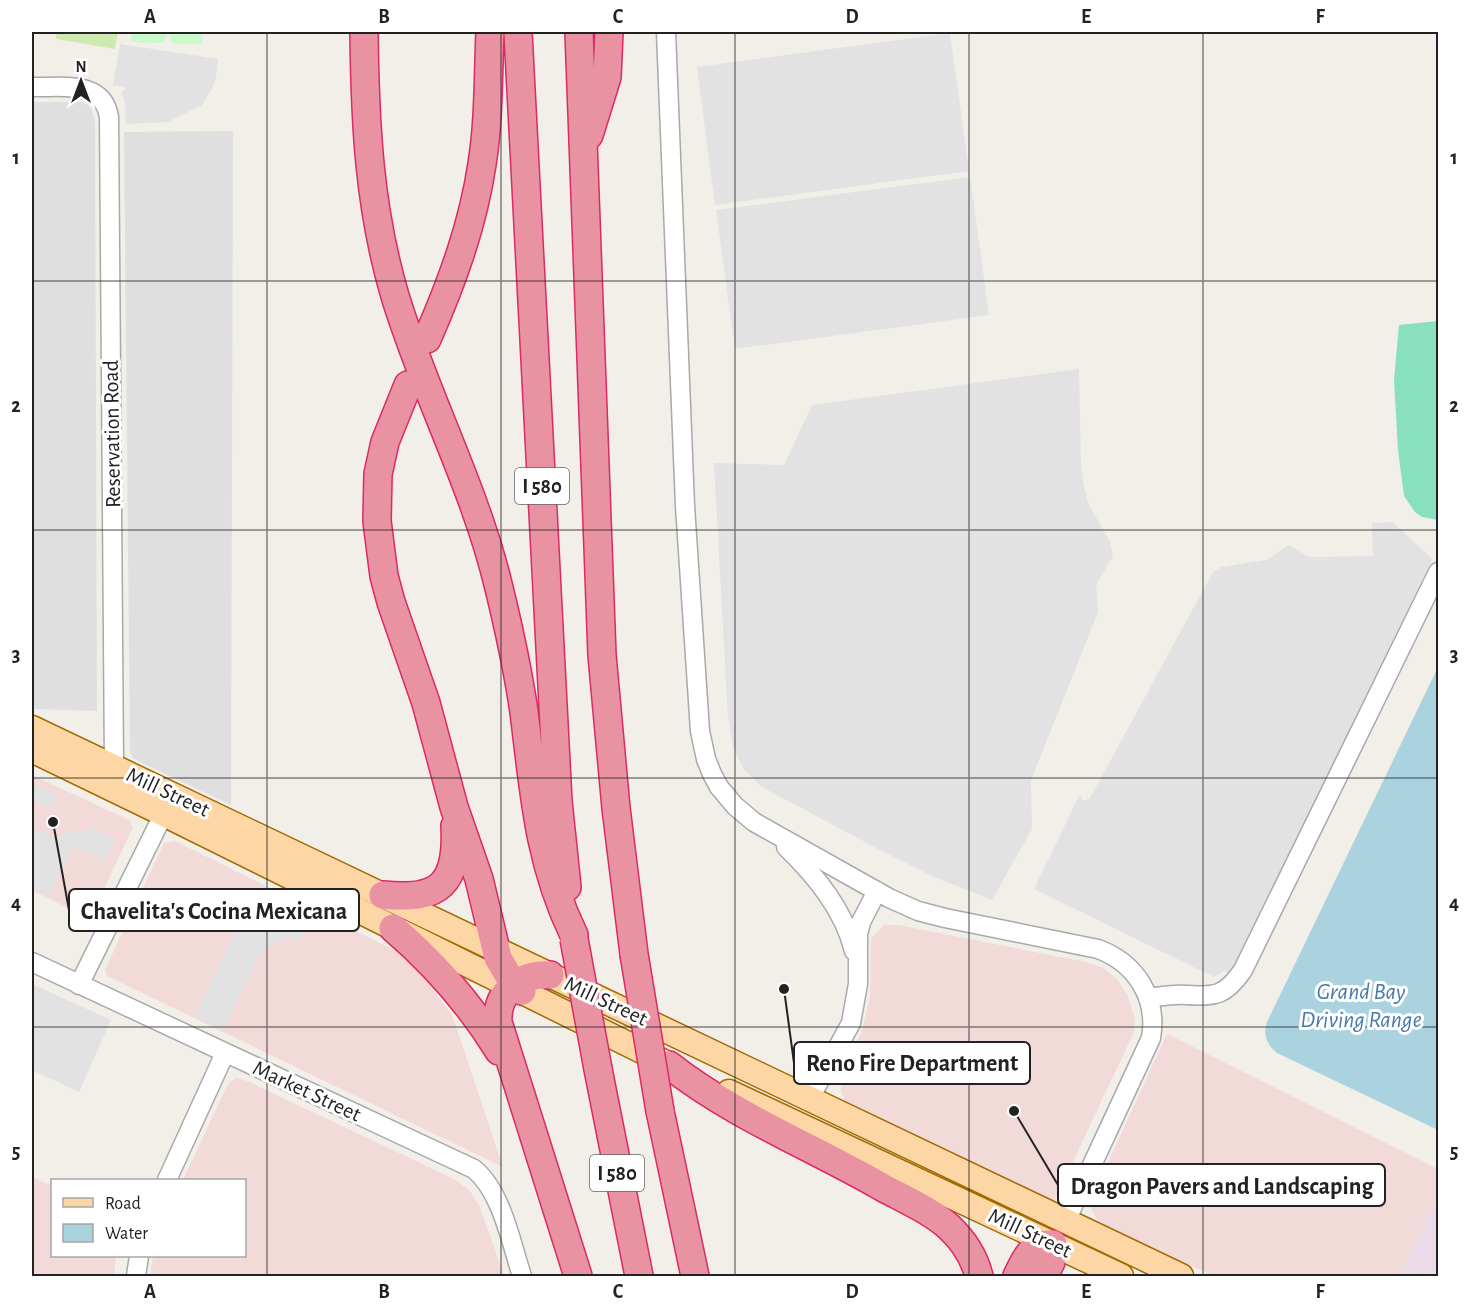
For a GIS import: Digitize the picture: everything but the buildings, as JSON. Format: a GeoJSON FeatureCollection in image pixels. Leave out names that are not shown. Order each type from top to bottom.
{"type":"FeatureCollection","features":[{"type":"Feature","properties":{"kind":"highway"},"geometry":{"type":"LineString","coordinates":[[364,32],[368,160],[385,259],[404,325],[469,491],[490,553],[506,615],[524,712],[529,768],[543,848],[560,906],[574,937]]}},
{"type":"Feature","properties":{"kind":"highway"},"geometry":{"type":"LineString","coordinates":[[428,339],[464,247],[477,193],[486,132],[490,32]]}},
{"type":"Feature","properties":{"kind":"highway","name":"I 580"},"geometry":{"type":"LineString","coordinates":[[518,32],[558,801],[574,937],[639,1276]]}},
{"type":"Feature","properties":{"kind":"highway","name":"I 580"},"geometry":{"type":"LineString","coordinates":[[579,32],[602,655],[616,808],[634,954],[660,1111],[694,1276]]}},
{"type":"Feature","properties":{"kind":"highway"},"geometry":{"type":"LineString","coordinates":[[585,151],[607,77],[609,32]]}},
{"type":"Feature","properties":{"kind":"highway"},"geometry":{"type":"LineString","coordinates":[[408,385],[385,442],[380,466],[376,505],[379,549],[391,602],[426,703],[454,807],[479,879],[494,948],[502,967],[516,987]]}},
{"type":"Feature","properties":{"kind":"highway"},"geometry":{"type":"LineString","coordinates":[[383,895],[412,897],[423,895],[436,889],[447,878],[455,854],[454,807]]}},
{"type":"Feature","properties":{"kind":"highway"},"geometry":{"type":"LineString","coordinates":[[393,928],[434,965],[469,1006],[504,1059],[524,1101]]}},
{"type":"Feature","properties":{"kind":"highway"},"geometry":{"type":"LineString","coordinates":[[550,975],[531,975],[516,987],[501,1002],[498,1022],[578,1276]]}},
{"type":"Feature","properties":{"kind":"highway"},"geometry":{"type":"LineString","coordinates":[[669,1065],[736,1111],[817,1151],[939,1219],[958,1236],[966,1247],[979,1276]]}},
{"type":"Feature","properties":{"kind":"highway"},"geometry":{"type":"LineString","coordinates":[[675,1184],[689,1231],[710,1276]]}},
{"type":"Feature","properties":{"kind":"highway"},"geometry":{"type":"LineString","coordinates":[[1017,1276],[1031,1250],[1042,1245],[1053,1244],[1051,1262],[1044,1276]]}},
{"type":"Feature","properties":{"kind":"main road","name":"Mill Street"},"geometry":{"type":"LineString","coordinates":[[32,728],[114,767],[168,804],[393,928],[516,987],[669,1065],[1121,1276]]}},
{"type":"Feature","properties":{"kind":"main road","name":"Mill Street"},"geometry":{"type":"LineString","coordinates":[[32,750],[168,804],[383,895],[1181,1276]]}},
{"type":"Feature","properties":{"kind":"main road"},"geometry":{"type":"LineString","coordinates":[[1053,1244],[1065,1221]]}},
{"type":"Feature","properties":{"kind":"street"},"geometry":{"type":"LineString","coordinates":[[666,32],[685,506],[700,731],[706,759],[719,787],[735,806],[771,834],[802,863],[831,900],[847,929],[858,972]]}},
{"type":"Feature","properties":{"kind":"street","name":"Reservation Road"},"geometry":{"type":"LineString","coordinates":[[32,87],[81,88],[90,91],[104,101],[107,108],[109,126],[114,767]]}},
{"type":"Feature","properties":{"kind":"street"},"geometry":{"type":"LineString","coordinates":[[1149,998],[1177,994],[1210,996],[1223,992],[1235,982],[1248,961],[1438,572]]}},
{"type":"Feature","properties":{"kind":"street"},"geometry":{"type":"LineString","coordinates":[[79,985],[168,804]]}},
{"type":"Feature","properties":{"kind":"street"},"geometry":{"type":"LineString","coordinates":[[754,822],[904,905],[932,915],[1109,953],[1128,966],[1135,974],[1149,998],[1153,1019],[1148,1047],[1065,1221]]}},
{"type":"Feature","properties":{"kind":"street"},"geometry":{"type":"LineString","coordinates":[[810,1098],[850,1023],[856,997],[858,934],[861,922],[878,891]]}},
{"type":"Feature","properties":{"kind":"street","name":"Market Street"},"geometry":{"type":"LineString","coordinates":[[32,962],[474,1170],[483,1177],[492,1190],[522,1276]]}},
{"type":"Feature","properties":{"kind":"street"},"geometry":{"type":"LineString","coordinates":[[167,1179],[225,1053]]}},
{"type":"Feature","properties":{"kind":"street"},"geometry":{"type":"LineString","coordinates":[[136,1276],[139,1257]]}},
{"type":"Feature","properties":{"kind":"shaded area"},"geometry":{"type":"Polygon","coordinates":[[[950,33],[969,171],[715,205],[697,67],[950,33]]]}},
{"type":"Feature","properties":{"kind":"shaded area"},"geometry":{"type":"Polygon","coordinates":[[[120,44],[218,59],[215,83],[202,105],[168,122],[126,124],[125,103],[121,93],[126,88],[113,85],[120,44]]]}},
{"type":"Feature","properties":{"kind":"shaded area"},"geometry":{"type":"Polygon","coordinates":[[[32,102],[85,103],[91,108],[95,121],[97,711],[32,709],[32,102]]]}},
{"type":"Feature","properties":{"kind":"shaded area"},"geometry":{"type":"Polygon","coordinates":[[[233,131],[231,805],[138,761],[130,752],[124,132],[233,131]]]}},
{"type":"Feature","properties":{"kind":"shaded area"},"geometry":{"type":"Polygon","coordinates":[[[970,177],[989,315],[735,349],[716,210],[970,177]]]}},
{"type":"Feature","properties":{"kind":"shaded area"},"geometry":{"type":"Polygon","coordinates":[[[1079,369],[1081,466],[1084,486],[1088,503],[1110,542],[1113,556],[1096,585],[1098,612],[1031,780],[1032,829],[992,900],[932,876],[882,851],[762,787],[744,770],[733,747],[728,717],[714,463],[784,465],[812,405],[1079,369]]]}},
{"type":"Feature","properties":{"kind":"shaded area"},"geometry":{"type":"Polygon","coordinates":[[[1393,522],[1432,559],[1245,950],[1228,975],[1225,970],[1214,977],[1034,889],[1080,794],[1083,801],[1090,798],[1213,572],[1221,567],[1266,560],[1289,545],[1309,557],[1373,556],[1372,523],[1393,522]]]}},
{"type":"Feature","properties":{"kind":"shaded area"},"geometry":{"type":"Polygon","coordinates":[[[32,775],[129,820],[133,827],[90,919],[32,890],[32,775]]]}},
{"type":"Feature","properties":{"kind":"shaded area"},"geometry":{"type":"Polygon","coordinates":[[[34,785],[57,794],[52,808],[32,800],[34,785]]]}},
{"type":"Feature","properties":{"kind":"shaded area"},"geometry":{"type":"Polygon","coordinates":[[[90,827],[115,839],[105,860],[73,847],[48,896],[32,888],[32,828],[56,839],[69,829],[80,834],[90,827]]]}},
{"type":"Feature","properties":{"kind":"shaded area"},"geometry":{"type":"Polygon","coordinates":[[[175,841],[396,951],[419,971],[453,1017],[503,1167],[107,976],[105,970],[164,843],[175,841]]]}},
{"type":"Feature","properties":{"kind":"shaded area"},"geometry":{"type":"Polygon","coordinates":[[[258,883],[314,911],[298,943],[288,938],[262,950],[223,1030],[194,1017],[258,883]]]}},
{"type":"Feature","properties":{"kind":"shaded area"},"geometry":{"type":"Polygon","coordinates":[[[884,925],[898,925],[1086,962],[1105,969],[1118,980],[1128,996],[1135,1019],[1134,1032],[1055,1200],[1049,1201],[846,1104],[841,1090],[841,1081],[862,1030],[870,996],[871,938],[884,925]]]}},
{"type":"Feature","properties":{"kind":"shaded area"},"geometry":{"type":"Polygon","coordinates":[[[32,984],[111,1020],[79,1092],[32,1070],[32,984]]]}},
{"type":"Feature","properties":{"kind":"shaded area"},"geometry":{"type":"Polygon","coordinates":[[[1167,1034],[1438,1169],[1438,1195],[1399,1276],[1213,1276],[1102,1224],[1096,1218],[1091,1209],[1092,1197],[1167,1034]]]}},
{"type":"Feature","properties":{"kind":"shaded area"},"geometry":{"type":"Polygon","coordinates":[[[237,1078],[247,1081],[456,1180],[470,1191],[480,1207],[504,1276],[150,1276],[153,1257],[246,1257],[246,1179],[183,1179],[231,1081],[237,1078]]]}},
{"type":"Feature","properties":{"kind":"shaded area"},"geometry":{"type":"Polygon","coordinates":[[[32,1177],[51,1186],[51,1257],[116,1257],[114,1276],[32,1276],[32,1177]]]}},
{"type":"Feature","properties":{"kind":"shaded area"},"geometry":{"type":"Polygon","coordinates":[[[1438,1195],[1438,1276],[1399,1276],[1438,1195]]]}},
{"type":"Feature","properties":{"kind":"green space"},"geometry":{"type":"Polygon","coordinates":[[[56,32],[118,32],[115,49],[56,39],[56,32]]]}},
{"type":"Feature","properties":{"kind":"green space"},"geometry":{"type":"Polygon","coordinates":[[[131,32],[166,32],[166,38],[162,43],[131,42],[131,32]]]}},
{"type":"Feature","properties":{"kind":"green space"},"geometry":{"type":"Polygon","coordinates":[[[170,32],[202,32],[202,44],[175,44],[170,40],[170,32]]]}},
{"type":"Feature","properties":{"kind":"green space"},"geometry":{"type":"Polygon","coordinates":[[[1438,321],[1438,520],[1422,517],[1415,512],[1404,496],[1398,450],[1394,380],[1399,325],[1438,321]]]}},
{"type":"Feature","properties":{"kind":"water","name":"Grand Bay Driving Range"},"geometry":{"type":"Polygon","coordinates":[[[1438,667],[1438,1130],[1277,1053],[1266,1039],[1265,1031],[1267,1022],[1438,667]]]}},
{"type":"Feature","properties":{"kind":"place","name":"Chavelita's Cocina Mexicana"},"geometry":{"type":"Point","coordinates":[53,822]}},
{"type":"Feature","properties":{"kind":"place","name":"Reno Fire Department"},"geometry":{"type":"Point","coordinates":[784,989]}},
{"type":"Feature","properties":{"kind":"place","name":"Dragon Pavers and Landscaping"},"geometry":{"type":"Point","coordinates":[1014,1111]}}]}
